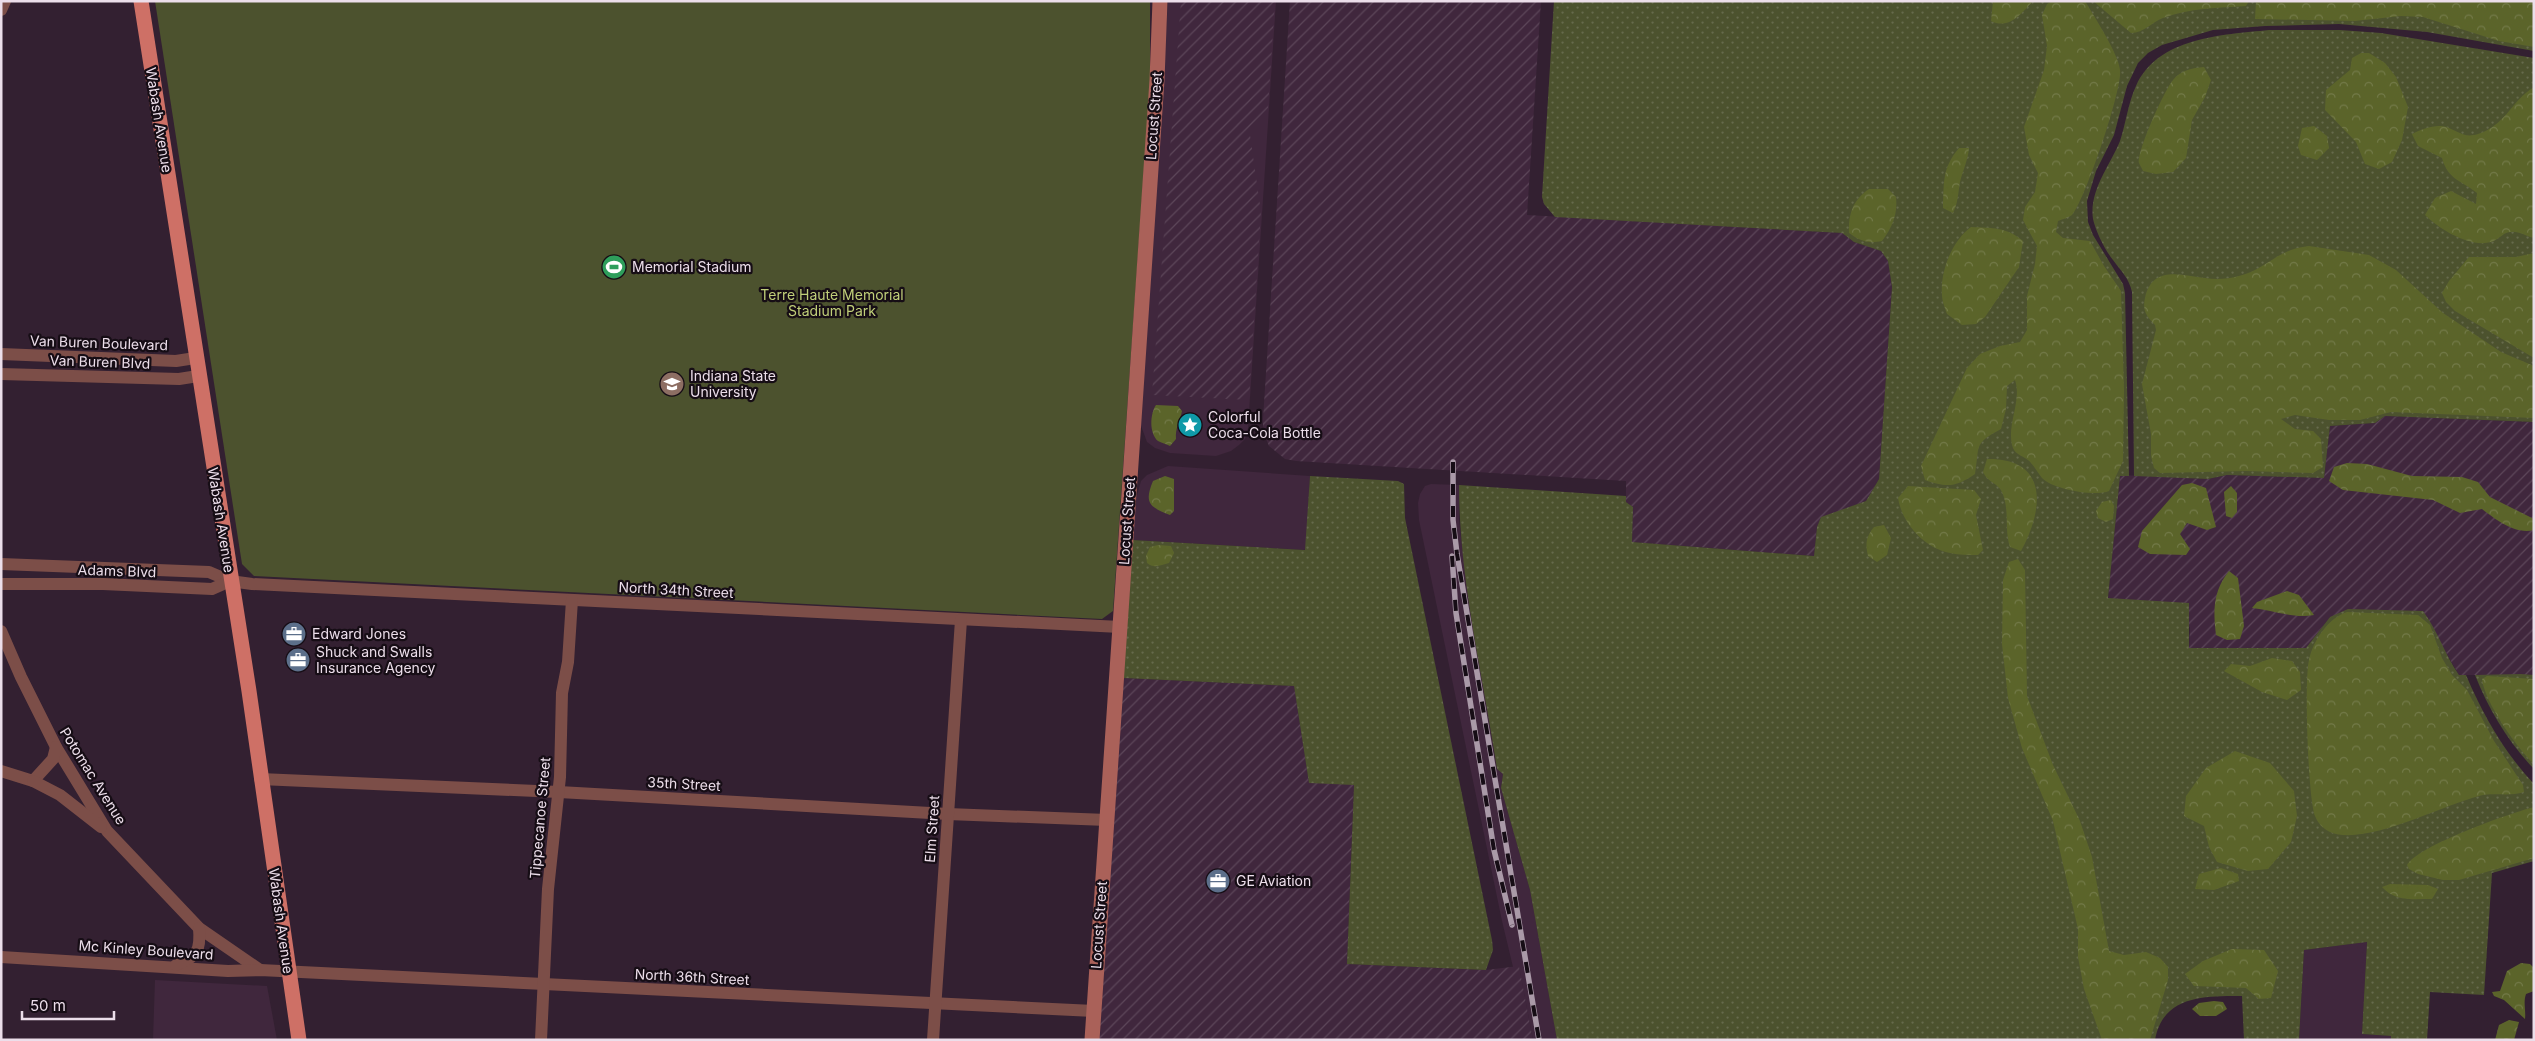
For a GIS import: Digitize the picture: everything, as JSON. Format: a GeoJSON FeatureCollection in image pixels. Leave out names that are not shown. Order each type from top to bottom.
{"type":"FeatureCollection","features":[{"type":"Feature","properties":{"kind":"main road","name":"Wabash Avenue"},"geometry":{"type":"LineString","coordinates":[[142,3],[299,1040]]}},
{"type":"Feature","properties":{"kind":"street"},"geometry":{"type":"LineString","coordinates":[[1,10],[5,1]]}},
{"type":"Feature","properties":{"kind":"street","name":"Locust Street"},"geometry":{"type":"LineString","coordinates":[[1092,1040],[1157,80],[1160,1]]}},
{"type":"Feature","properties":{"kind":"street","name":"Van Buren Boulevard"},"geometry":{"type":"LineString","coordinates":[[1,354],[176,361],[196,358]]}},
{"type":"Feature","properties":{"kind":"street","name":"Van Buren Blvd"},"geometry":{"type":"LineString","coordinates":[[1,374],[179,379],[198,376]]}},
{"type":"Feature","properties":{"kind":"street"},"geometry":{"type":"LineString","coordinates":[[1,564],[84,568],[103,566],[209,572],[230,581]]}},
{"type":"Feature","properties":{"kind":"street"},"geometry":{"type":"LineString","coordinates":[[103,566],[103,584]]}},
{"type":"Feature","properties":{"kind":"street","name":"North 34th Street"},"geometry":{"type":"LineString","coordinates":[[230,581],[252,584],[1120,627]]}},
{"type":"Feature","properties":{"kind":"street","name":"Adams Blvd"},"geometry":{"type":"LineString","coordinates":[[1,584],[103,584],[212,589],[230,581]]}},
{"type":"Feature","properties":{"kind":"street","name":"Tippecanoe Street"},"geometry":{"type":"LineString","coordinates":[[541,1040],[548,889],[559,792],[562,693],[568,662],[572,600]]}},
{"type":"Feature","properties":{"kind":"street","name":"Elm Street"},"geometry":{"type":"LineString","coordinates":[[933,1040],[961,620]]}},
{"type":"Feature","properties":{"kind":"street","name":"Potomac Avenue"},"geometry":{"type":"LineString","coordinates":[[1,631],[56,748],[107,831],[200,928],[260,970]]}},
{"type":"Feature","properties":{"kind":"street"},"geometry":{"type":"LineString","coordinates":[[33,781],[52,759],[56,748]]}},
{"type":"Feature","properties":{"kind":"street"},"geometry":{"type":"LineString","coordinates":[[1,771],[33,781],[60,795],[107,831]]}},
{"type":"Feature","properties":{"kind":"street","name":"35th Street"},"geometry":{"type":"LineString","coordinates":[[260,779],[559,792],[948,814],[1107,820]]}},
{"type":"Feature","properties":{"kind":"street"},"geometry":{"type":"LineString","coordinates":[[173,966],[191,959],[197,952],[200,942],[200,928]]}},
{"type":"Feature","properties":{"kind":"street","name":"Mc Kinley Boulevard"},"geometry":{"type":"LineString","coordinates":[[1,957],[173,966],[228,971],[260,970],[288,972]]}},
{"type":"Feature","properties":{"kind":"street","name":"North 36th Street"},"geometry":{"type":"LineString","coordinates":[[288,972],[1094,1011]]}},
{"type":"Feature","properties":{"kind":"shaded area"},"geometry":{"type":"Polygon","coordinates":[[[1168,1],[1276,1],[1248,428],[1245,439],[1239,445],[1231,451],[1216,456],[1170,453],[1155,448],[1147,442],[1140,423],[1168,1]]]}},
{"type":"Feature","properties":{"kind":"shaded area"},"geometry":{"type":"Polygon","coordinates":[[[1181,1],[1275,1],[1268,108],[1249,128],[1261,212],[1249,400],[1152,395],[1181,1]]]}},
{"type":"Feature","properties":{"kind":"shaded area"},"geometry":{"type":"Polygon","coordinates":[[[1290,1],[1541,1],[1527,215],[1842,233],[1854,242],[1881,251],[1888,261],[1892,287],[1879,479],[1866,501],[1821,518],[1817,527],[1814,556],[1632,542],[1633,507],[1626,502],[1626,481],[1296,461],[1285,459],[1269,446],[1263,431],[1263,419],[1290,1]]]}},
{"type":"Feature","properties":{"kind":"shaded area"},"geometry":{"type":"Polygon","coordinates":[[[2385,416],[2534,422],[2534,675],[2459,675],[2442,646],[2330,617],[2306,648],[2189,648],[2190,627],[2108,598],[2120,475],[2208,479],[2227,475],[2324,478],[2330,426],[2375,423],[2385,416]]]}},
{"type":"Feature","properties":{"kind":"shaded area"},"geometry":{"type":"Polygon","coordinates":[[[1168,466],[1310,476],[1306,550],[1133,540],[1136,499],[1141,481],[1147,475],[1168,466]]]}},
{"type":"Feature","properties":{"kind":"shaded area"},"geometry":{"type":"Polygon","coordinates":[[[1431,484],[1459,485],[1459,520],[1466,580],[1497,769],[1503,774],[1501,788],[1530,890],[1557,1040],[1533,1040],[1519,967],[1513,967],[1502,921],[1419,520],[1418,503],[1420,494],[1425,486],[1431,484]]]}},
{"type":"Feature","properties":{"kind":"shaded area"},"geometry":{"type":"Polygon","coordinates":[[[1123,678],[1294,686],[1309,782],[1354,784],[1347,964],[1486,970],[1519,966],[1533,1040],[1099,1040],[1123,678]]]}},
{"type":"Feature","properties":{"kind":"shaded area"},"geometry":{"type":"Polygon","coordinates":[[[2367,942],[2362,1034],[2391,1036],[2391,1040],[2299,1040],[2304,950],[2367,942]]]}},
{"type":"Feature","properties":{"kind":"shaded area"},"geometry":{"type":"Polygon","coordinates":[[[155,980],[267,986],[277,1040],[153,1040],[155,980]]]}},
{"type":"Feature","properties":{"kind":"green space","name":"Terre Haute Memorial Stadium Park"},"geometry":{"type":"Polygon","coordinates":[[[155,1],[1150,1],[1150,84],[1113,611],[1102,619],[254,576],[242,564],[155,1]]]}},
{"type":"Feature","properties":{"kind":"green space"},"geometry":{"type":"Polygon","coordinates":[[[1554,1],[2534,1],[2534,51],[2427,32],[2339,24],[2265,26],[2213,30],[2162,45],[2148,53],[2138,63],[2127,86],[2114,135],[2096,171],[2087,201],[2088,222],[2093,235],[2123,284],[2125,293],[2129,476],[2120,476],[2108,598],[2189,603],[2189,648],[2306,648],[2330,617],[2348,609],[2423,611],[2459,675],[2466,675],[2487,719],[2504,746],[2534,784],[2534,861],[2492,873],[2484,995],[2430,992],[2427,1040],[2391,1040],[2391,1036],[2362,1034],[2367,942],[2304,950],[2299,1040],[2244,1040],[2242,996],[2200,998],[2176,1006],[2167,1014],[2160,1025],[2155,1040],[1557,1040],[1530,890],[1501,788],[1503,774],[1497,769],[1467,592],[1460,521],[1459,485],[1626,496],[1626,502],[1633,507],[1632,542],[1814,556],[1817,527],[1821,517],[1866,501],[1879,479],[1892,287],[1888,261],[1881,251],[1854,242],[1842,233],[1555,217],[1544,204],[1542,197],[1554,1]]]}},
{"type":"Feature","properties":{"kind":"green space"},"geometry":{"type":"Polygon","coordinates":[[[1993,1],[2033,1],[2014,19],[2003,24],[1991,21],[1993,1]]]}},
{"type":"Feature","properties":{"kind":"green space"},"geometry":{"type":"Polygon","coordinates":[[[2052,1],[2085,1],[2100,25],[2119,63],[2119,81],[2102,145],[2078,206],[2072,215],[2058,221],[2056,232],[2063,238],[2090,241],[2121,291],[2124,390],[2123,461],[2109,491],[2103,493],[2074,491],[2047,482],[2028,460],[2016,452],[2012,445],[2011,429],[2017,396],[2015,380],[2007,386],[2006,409],[2001,429],[1986,438],[1979,446],[1975,474],[1957,484],[1939,484],[1925,480],[1921,466],[1967,368],[1980,354],[2000,346],[2020,342],[2027,330],[2027,296],[2035,264],[2037,246],[2023,220],[2025,207],[2035,192],[2038,173],[2029,155],[2024,127],[2044,70],[2047,46],[2042,15],[2047,4],[2052,1]]]}},
{"type":"Feature","properties":{"kind":"green space"},"geometry":{"type":"Polygon","coordinates":[[[2093,1],[2249,1],[2246,6],[2183,12],[2159,20],[2136,33],[2131,33],[2093,1]]]}},
{"type":"Feature","properties":{"kind":"green space"},"geometry":{"type":"Polygon","coordinates":[[[2256,1],[2534,1],[2534,47],[2499,41],[2423,17],[2401,16],[2355,21],[2255,19],[2256,1]]]}},
{"type":"Feature","properties":{"kind":"green space"},"geometry":{"type":"Polygon","coordinates":[[[2269,30],[2340,30],[2381,33],[2534,58],[2534,422],[2385,416],[2375,423],[2330,426],[2324,478],[2227,475],[2208,479],[2134,476],[2132,292],[2127,279],[2107,251],[2096,229],[2093,219],[2093,208],[2097,188],[2120,141],[2136,86],[2146,70],[2159,57],[2175,48],[2212,37],[2269,30]]]}},
{"type":"Feature","properties":{"kind":"green space"},"geometry":{"type":"Polygon","coordinates":[[[2361,53],[2369,53],[2385,63],[2396,77],[2408,107],[2402,140],[2392,162],[2379,169],[2365,164],[2356,142],[2325,110],[2326,90],[2350,70],[2352,58],[2361,53]]]}},
{"type":"Feature","properties":{"kind":"green space"},"geometry":{"type":"Polygon","coordinates":[[[2204,67],[2211,80],[2205,97],[2192,120],[2186,158],[2173,172],[2156,174],[2143,171],[2139,163],[2142,147],[2169,86],[2183,72],[2204,67]]]}},
{"type":"Feature","properties":{"kind":"green space"},"geometry":{"type":"Polygon","coordinates":[[[2534,87],[2534,238],[2508,232],[2491,242],[2474,242],[2455,236],[2438,226],[2425,215],[2435,198],[2451,191],[2476,204],[2477,193],[2451,175],[2442,158],[2418,146],[2412,134],[2440,126],[2466,135],[2478,134],[2495,125],[2519,99],[2534,87]]]}},
{"type":"Feature","properties":{"kind":"green space"},"geometry":{"type":"Polygon","coordinates":[[[2314,126],[2327,136],[2329,148],[2317,160],[2301,155],[2298,146],[2302,128],[2314,126]]]}},
{"type":"Feature","properties":{"kind":"green space"},"geometry":{"type":"Polygon","coordinates":[[[1959,148],[1969,148],[1953,213],[1943,208],[1944,183],[1949,162],[1959,148]]]}},
{"type":"Feature","properties":{"kind":"green space"},"geometry":{"type":"Polygon","coordinates":[[[1869,189],[1888,189],[1896,197],[1894,220],[1882,241],[1864,241],[1849,233],[1849,220],[1855,203],[1869,189]]]}},
{"type":"Feature","properties":{"kind":"green space"},"geometry":{"type":"Polygon","coordinates":[[[1971,227],[2005,231],[2023,241],[2019,267],[1985,317],[1976,324],[1962,325],[1947,314],[1942,300],[1942,286],[1945,267],[1953,248],[1971,227]]]}},
{"type":"Feature","properties":{"kind":"green space"},"geometry":{"type":"Polygon","coordinates":[[[2309,246],[2369,255],[2396,270],[2443,313],[2501,352],[2534,366],[2534,418],[2391,412],[2360,420],[2329,420],[2295,415],[2281,419],[2295,429],[2313,431],[2321,439],[2323,467],[2313,473],[2246,471],[2160,473],[2154,468],[2151,456],[2151,434],[2142,384],[2156,330],[2155,325],[2145,310],[2144,303],[2149,288],[2161,276],[2169,274],[2214,279],[2235,277],[2249,273],[2288,251],[2309,246]]]}},
{"type":"Feature","properties":{"kind":"green space"},"geometry":{"type":"Polygon","coordinates":[[[2534,253],[2534,358],[2455,311],[2446,302],[2442,293],[2449,281],[2469,257],[2516,257],[2534,253]]]}},
{"type":"Feature","properties":{"kind":"green space"},"geometry":{"type":"Polygon","coordinates":[[[1156,405],[1178,406],[1182,411],[1176,439],[1170,446],[1158,441],[1153,433],[1152,418],[1156,405]]]}},
{"type":"Feature","properties":{"kind":"green space"},"geometry":{"type":"Polygon","coordinates":[[[1987,459],[2007,461],[2022,467],[2031,477],[2036,489],[2037,503],[2034,519],[2021,551],[2010,547],[2007,533],[2006,506],[2002,492],[1983,472],[1987,459]]]}},
{"type":"Feature","properties":{"kind":"green space"},"geometry":{"type":"Polygon","coordinates":[[[2347,463],[2367,464],[2412,476],[2462,477],[2478,482],[2490,497],[2534,519],[2534,530],[2527,531],[2513,528],[2482,509],[2460,513],[2433,500],[2343,490],[2329,481],[2334,467],[2347,463]]]}},
{"type":"Feature","properties":{"kind":"green space"},"geometry":{"type":"Polygon","coordinates":[[[1165,476],[1174,479],[1174,511],[1170,515],[1153,507],[1149,499],[1153,481],[1165,476]]]}},
{"type":"Feature","properties":{"kind":"green space"},"geometry":{"type":"Polygon","coordinates":[[[1310,476],[1398,481],[1404,484],[1405,518],[1492,940],[1493,950],[1486,970],[1347,964],[1354,785],[1309,783],[1294,686],[1123,678],[1133,540],[1305,550],[1310,476]]]}},
{"type":"Feature","properties":{"kind":"green space"},"geometry":{"type":"Polygon","coordinates":[[[2192,483],[2206,488],[2216,527],[2207,530],[2187,523],[2180,534],[2190,549],[2186,555],[2150,554],[2138,547],[2142,531],[2182,485],[2192,483]]]}},
{"type":"Feature","properties":{"kind":"green space"},"geometry":{"type":"Polygon","coordinates":[[[1908,486],[1974,490],[1981,499],[1976,515],[1983,550],[1978,555],[1953,554],[1931,546],[1923,540],[1909,525],[1900,507],[1898,498],[1908,486]]]}},
{"type":"Feature","properties":{"kind":"green space"},"geometry":{"type":"Polygon","coordinates":[[[2231,486],[2237,493],[2237,512],[2232,518],[2226,516],[2224,492],[2231,486]]]}},
{"type":"Feature","properties":{"kind":"green space"},"geometry":{"type":"Polygon","coordinates":[[[2111,500],[2114,506],[2113,519],[2106,522],[2098,518],[2096,511],[2102,502],[2111,500]]]}},
{"type":"Feature","properties":{"kind":"green space"},"geometry":{"type":"Polygon","coordinates":[[[1884,525],[1891,538],[1887,555],[1877,562],[1868,556],[1867,540],[1874,527],[1884,525]]]}},
{"type":"Feature","properties":{"kind":"green space"},"geometry":{"type":"Polygon","coordinates":[[[1158,545],[1171,546],[1174,553],[1169,563],[1152,566],[1147,563],[1146,556],[1150,547],[1158,545]]]}},
{"type":"Feature","properties":{"kind":"green space"},"geometry":{"type":"Polygon","coordinates":[[[2018,559],[2025,570],[2027,696],[2053,765],[2080,821],[2092,857],[2109,951],[2124,955],[2146,952],[2160,958],[2168,967],[2168,980],[2150,1040],[2102,1040],[2084,989],[2078,957],[2078,929],[2053,821],[2022,748],[2008,698],[2002,644],[2003,580],[2009,562],[2018,559]]]}},
{"type":"Feature","properties":{"kind":"green space"},"geometry":{"type":"Polygon","coordinates":[[[2229,571],[2238,578],[2244,626],[2240,639],[2227,640],[2216,635],[2215,601],[2220,586],[2229,571]]]}},
{"type":"Feature","properties":{"kind":"green space"},"geometry":{"type":"Polygon","coordinates":[[[2287,591],[2299,595],[2314,615],[2291,615],[2252,608],[2257,602],[2287,591]]]}},
{"type":"Feature","properties":{"kind":"green space"},"geometry":{"type":"Polygon","coordinates":[[[2347,612],[2418,615],[2430,625],[2442,658],[2452,675],[2467,690],[2494,741],[2523,785],[2524,792],[2479,796],[2383,830],[2363,834],[2345,835],[2330,832],[2317,821],[2310,787],[2307,713],[2309,660],[2314,645],[2322,631],[2334,619],[2347,612]]]}},
{"type":"Feature","properties":{"kind":"green space"},"geometry":{"type":"Polygon","coordinates":[[[2272,658],[2292,661],[2300,672],[2301,690],[2287,700],[2262,692],[2224,671],[2231,664],[2250,666],[2272,658]]]}},
{"type":"Feature","properties":{"kind":"green space"},"geometry":{"type":"Polygon","coordinates":[[[2475,675],[2534,675],[2534,769],[2500,725],[2486,701],[2475,675]]]}},
{"type":"Feature","properties":{"kind":"green space"},"geometry":{"type":"Polygon","coordinates":[[[2487,676],[2534,679],[2534,764],[2519,747],[2495,712],[2482,679],[2487,676]]]}},
{"type":"Feature","properties":{"kind":"green space"},"geometry":{"type":"Polygon","coordinates":[[[2235,751],[2270,763],[2294,791],[2297,816],[2291,842],[2268,869],[2248,871],[2217,862],[2209,847],[2204,826],[2184,816],[2186,796],[2206,768],[2235,751]]]}},
{"type":"Feature","properties":{"kind":"green space"},"geometry":{"type":"Polygon","coordinates":[[[2534,807],[2534,858],[2459,880],[2443,880],[2418,874],[2409,869],[2407,865],[2414,857],[2445,840],[2486,823],[2534,807]]]}},
{"type":"Feature","properties":{"kind":"green space"},"geometry":{"type":"Polygon","coordinates":[[[2221,868],[2238,874],[2239,881],[2214,890],[2195,889],[2199,874],[2221,868]]]}},
{"type":"Feature","properties":{"kind":"green space"},"geometry":{"type":"Polygon","coordinates":[[[2390,884],[2428,885],[2438,889],[2432,899],[2405,899],[2387,892],[2382,887],[2390,884]]]}},
{"type":"Feature","properties":{"kind":"green space"},"geometry":{"type":"Polygon","coordinates":[[[2232,949],[2264,950],[2278,971],[2271,998],[2259,999],[2246,988],[2194,986],[2185,974],[2203,961],[2232,949]]]}},
{"type":"Feature","properties":{"kind":"green space"},"geometry":{"type":"Polygon","coordinates":[[[2521,963],[2530,964],[2534,968],[2534,991],[2526,994],[2525,1019],[2504,1000],[2494,996],[2492,992],[2500,991],[2507,971],[2521,963]]]}},
{"type":"Feature","properties":{"kind":"green space"},"geometry":{"type":"Polygon","coordinates":[[[2223,1002],[2227,1009],[2216,1016],[2200,1016],[2192,1009],[2199,1003],[2223,1002]]]}},
{"type":"Feature","properties":{"kind":"green space"},"geometry":{"type":"Polygon","coordinates":[[[2509,1020],[2519,1022],[2514,1040],[2495,1040],[2499,1025],[2509,1020]]]}},
{"type":"Feature","properties":{"kind":"railway"},"geometry":{"type":"LineString","coordinates":[[1453,462],[1453,520],[1457,554],[1539,1040]]}},
{"type":"Feature","properties":{"kind":"railway"},"geometry":{"type":"LineString","coordinates":[[1452,556],[1456,613],[1494,850],[1512,925]]}},
{"type":"Feature","properties":{"kind":"place","name":"Memorial Stadium"},"geometry":{"type":"Point","coordinates":[614,267]}},
{"type":"Feature","properties":{"kind":"place","name":"Indiana State University"},"geometry":{"type":"Point","coordinates":[672,384]}},
{"type":"Feature","properties":{"kind":"place","name":"Colorful Coca-Cola Bottle"},"geometry":{"type":"Point","coordinates":[1190,425]}},
{"type":"Feature","properties":{"kind":"place","name":"Edward Jones"},"geometry":{"type":"Point","coordinates":[294,634]}},
{"type":"Feature","properties":{"kind":"place","name":"Shuck and Swalls Insurance Agency"},"geometry":{"type":"Point","coordinates":[298,660]}},
{"type":"Feature","properties":{"kind":"place","name":"GE Aviation"},"geometry":{"type":"Point","coordinates":[1218,881]}}]}
